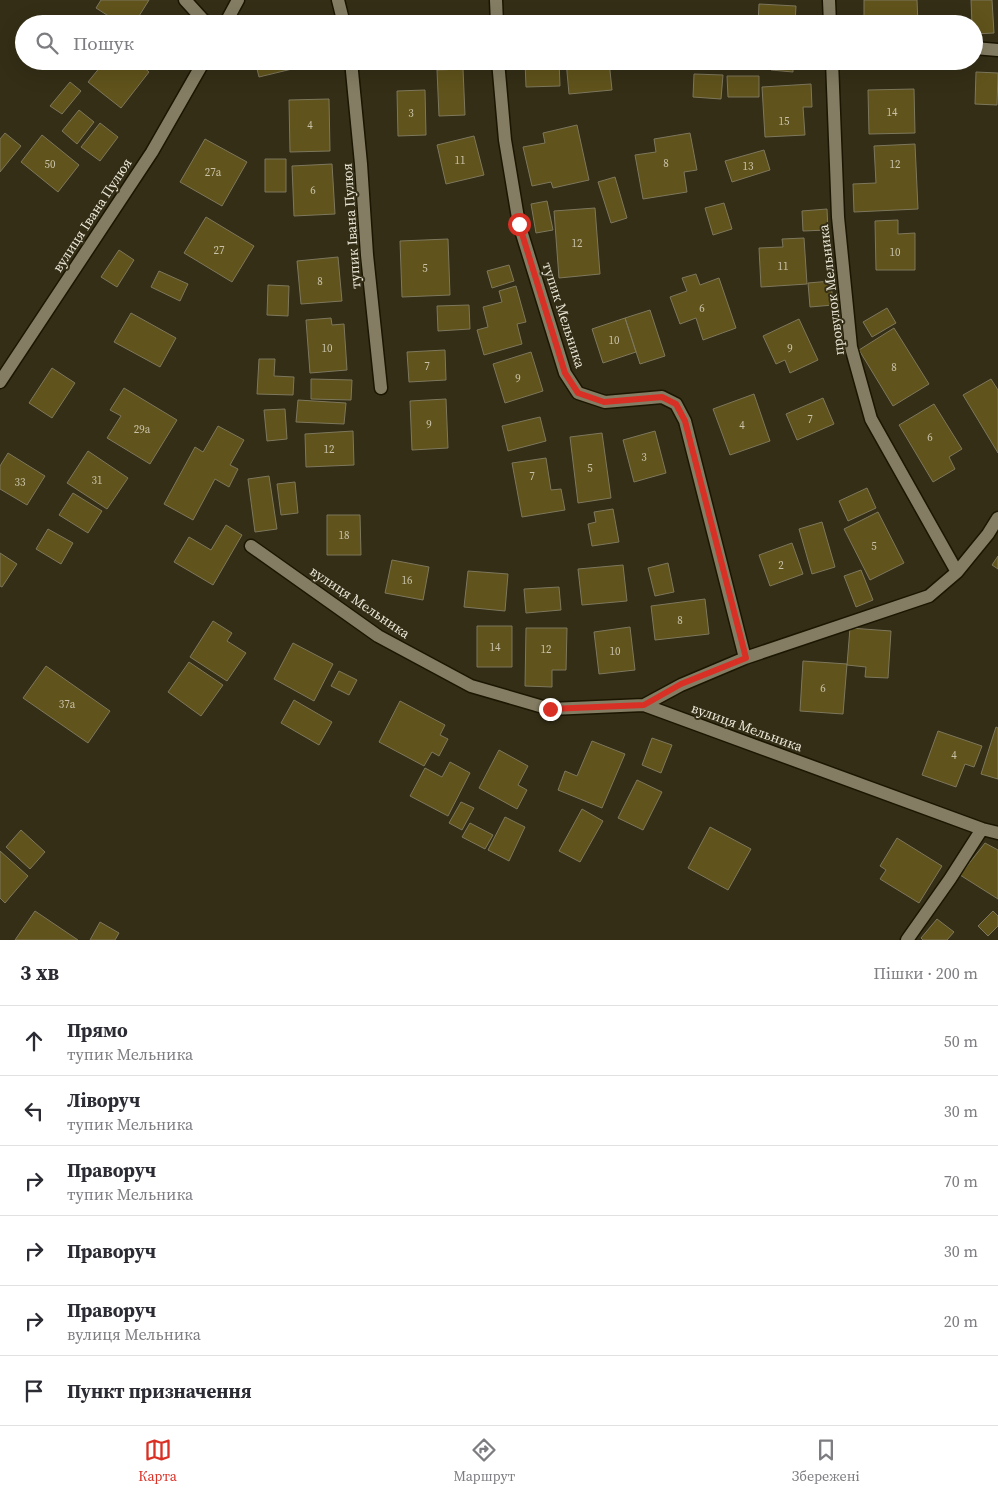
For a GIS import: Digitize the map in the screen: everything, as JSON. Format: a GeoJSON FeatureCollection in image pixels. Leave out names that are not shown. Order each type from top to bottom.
{"type":"FeatureCollection","features":[{"type":"Feature","properties":{"kind":"street"},"geometry":{"type":"LineString","coordinates":[[185,0],[199,15]]}},
{"type":"Feature","properties":{"kind":"street"},"geometry":{"type":"LineString","coordinates":[[230,15],[238,0]]}},
{"type":"Feature","properties":{"kind":"street"},"geometry":{"type":"LineString","coordinates":[[338,0],[342,15]]}},
{"type":"Feature","properties":{"kind":"street"},"geometry":{"type":"LineString","coordinates":[[496,0],[497,15]]}},
{"type":"Feature","properties":{"kind":"street"},"geometry":{"type":"LineString","coordinates":[[829,0],[830,15]]}},
{"type":"Feature","properties":{"kind":"street"},"geometry":{"type":"LineString","coordinates":[[983,49],[998,50]]}},
{"type":"Feature","properties":{"kind":"street","name":"вулиця Івана Пулюя"},"geometry":{"type":"LineString","coordinates":[[0,382],[152,152],[199,70]]}},
{"type":"Feature","properties":{"kind":"street","name":"тупик Івана Пулюя"},"geometry":{"type":"LineString","coordinates":[[352,70],[361,164],[366,255],[381,388]]}},
{"type":"Feature","properties":{"kind":"street","name":"тупик Мельника"},"geometry":{"type":"LineString","coordinates":[[499,70],[505,140],[519,224],[565,373],[578,393],[604,402],[662,397],[676,404],[685,421],[746,658]]}},
{"type":"Feature","properties":{"kind":"street","name":"провулок Мельника"},"geometry":{"type":"LineString","coordinates":[[832,70],[838,218],[851,347],[871,419],[957,572]]}},
{"type":"Feature","properties":{"kind":"street"},"geometry":{"type":"LineString","coordinates":[[644,705],[681,684],[746,658],[929,596],[957,572],[988,534],[998,518]]}},
{"type":"Feature","properties":{"kind":"street","name":"вулиця Мельника"},"geometry":{"type":"LineString","coordinates":[[250,546],[378,636],[471,686],[550,709],[644,705],[982,829],[998,833]]}},
{"type":"Feature","properties":{"kind":"street"},"geometry":{"type":"LineString","coordinates":[[907,940],[982,829]]}},
{"type":"Feature","properties":{"kind":"building"},"geometry":{"type":"Polygon","coordinates":[[[101,0],[149,0],[140,15],[107,15],[96,8],[101,0]]]}},
{"type":"Feature","properties":{"kind":"building"},"geometry":{"type":"Polygon","coordinates":[[[864,0],[917,0],[918,15],[864,15],[864,0]]]}},
{"type":"Feature","properties":{"kind":"building"},"geometry":{"type":"Polygon","coordinates":[[[971,0],[992,0],[994,33],[983,34],[983,15],[972,15],[971,0]]]}},
{"type":"Feature","properties":{"kind":"building"},"geometry":{"type":"Polygon","coordinates":[[[759,4],[796,6],[796,15],[758,15],[759,4]]]}},
{"type":"Feature","properties":{"kind":"building"},"geometry":{"type":"Polygon","coordinates":[[[98,70],[147,70],[149,72],[121,108],[88,82],[98,70]]]}},
{"type":"Feature","properties":{"kind":"building"},"geometry":{"type":"Polygon","coordinates":[[[257,70],[288,70],[259,77],[257,70]]]}},
{"type":"Feature","properties":{"kind":"building"},"geometry":{"type":"Polygon","coordinates":[[[437,70],[463,70],[465,115],[439,116],[437,70]]]}},
{"type":"Feature","properties":{"kind":"building"},"geometry":{"type":"Polygon","coordinates":[[[525,70],[559,70],[560,86],[526,87],[525,70]]]}},
{"type":"Feature","properties":{"kind":"building"},"geometry":{"type":"Polygon","coordinates":[[[567,70],[610,70],[612,90],[569,94],[567,70]]]}},
{"type":"Feature","properties":{"kind":"building"},"geometry":{"type":"Polygon","coordinates":[[[771,70],[793,70],[793,72],[771,70]]]}},
{"type":"Feature","properties":{"kind":"building"},"geometry":{"type":"Polygon","coordinates":[[[976,72],[998,73],[997,105],[975,104],[976,72]]]}},
{"type":"Feature","properties":{"kind":"building"},"geometry":{"type":"Polygon","coordinates":[[[694,74],[723,75],[721,99],[693,97],[694,74]]]}},
{"type":"Feature","properties":{"kind":"building"},"geometry":{"type":"Polygon","coordinates":[[[727,76],[759,76],[759,97],[728,97],[727,76]]]}},
{"type":"Feature","properties":{"kind":"building"},"geometry":{"type":"Polygon","coordinates":[[[70,82],[81,91],[62,114],[50,106],[70,82]]]}},
{"type":"Feature","properties":{"kind":"building"},"geometry":{"type":"Polygon","coordinates":[[[811,84],[812,107],[803,107],[805,135],[765,137],[762,87],[811,84]]]}},
{"type":"Feature","properties":{"kind":"building"},"geometry":{"type":"Polygon","coordinates":[[[914,89],[915,133],[869,134],[868,90],[914,89]]]}},
{"type":"Feature","properties":{"kind":"building"},"geometry":{"type":"Polygon","coordinates":[[[425,90],[426,135],[398,136],[397,91],[425,90]]]}},
{"type":"Feature","properties":{"kind":"building"},"geometry":{"type":"Polygon","coordinates":[[[329,99],[330,151],[290,152],[289,100],[329,99]]]}},
{"type":"Feature","properties":{"kind":"building"},"geometry":{"type":"Polygon","coordinates":[[[79,110],[94,122],[77,144],[62,131],[79,110]]]}},
{"type":"Feature","properties":{"kind":"building"},"geometry":{"type":"Polygon","coordinates":[[[100,123],[118,137],[100,161],[81,147],[100,123]]]}},
{"type":"Feature","properties":{"kind":"building"},"geometry":{"type":"Polygon","coordinates":[[[577,125],[589,180],[553,188],[551,182],[532,186],[523,147],[545,143],[543,133],[577,125]]]}},
{"type":"Feature","properties":{"kind":"building"},"geometry":{"type":"Polygon","coordinates":[[[5,133],[21,146],[0,172],[0,139],[5,133]]]}},
{"type":"Feature","properties":{"kind":"building"},"geometry":{"type":"Polygon","coordinates":[[[690,133],[697,170],[684,172],[687,192],[643,199],[635,155],[656,152],[654,139],[690,133]]]}},
{"type":"Feature","properties":{"kind":"building"},"geometry":{"type":"Polygon","coordinates":[[[42,135],[79,165],[58,192],[21,162],[42,135]]]}},
{"type":"Feature","properties":{"kind":"building"},"geometry":{"type":"Polygon","coordinates":[[[474,136],[484,175],[446,184],[437,145],[474,136]]]}},
{"type":"Feature","properties":{"kind":"building"},"geometry":{"type":"Polygon","coordinates":[[[205,139],[247,162],[222,206],[180,182],[205,139]]]}},
{"type":"Feature","properties":{"kind":"building"},"geometry":{"type":"Polygon","coordinates":[[[915,144],[918,209],[854,212],[853,184],[876,183],[874,146],[915,144]]]}},
{"type":"Feature","properties":{"kind":"building"},"geometry":{"type":"Polygon","coordinates":[[[764,150],[770,170],[732,182],[725,161],[764,150]]]}},
{"type":"Feature","properties":{"kind":"building"},"geometry":{"type":"Polygon","coordinates":[[[265,159],[286,159],[286,192],[265,192],[265,159]]]}},
{"type":"Feature","properties":{"kind":"building"},"geometry":{"type":"Polygon","coordinates":[[[332,164],[335,214],[294,216],[292,166],[332,164]]]}},
{"type":"Feature","properties":{"kind":"building"},"geometry":{"type":"Polygon","coordinates":[[[615,177],[627,218],[611,223],[598,182],[615,177]]]}},
{"type":"Feature","properties":{"kind":"building"},"geometry":{"type":"Polygon","coordinates":[[[547,201],[553,230],[536,233],[531,204],[547,201]]]}},
{"type":"Feature","properties":{"kind":"building"},"geometry":{"type":"Polygon","coordinates":[[[724,203],[732,229],[713,235],[705,208],[724,203]]]}},
{"type":"Feature","properties":{"kind":"building"},"geometry":{"type":"Polygon","coordinates":[[[595,208],[600,274],[559,278],[554,211],[595,208]]]}},
{"type":"Feature","properties":{"kind":"building"},"geometry":{"type":"Polygon","coordinates":[[[827,209],[828,230],[803,231],[802,211],[827,209]]]}},
{"type":"Feature","properties":{"kind":"building"},"geometry":{"type":"Polygon","coordinates":[[[206,217],[254,246],[232,282],[184,253],[206,217]]]}},
{"type":"Feature","properties":{"kind":"building"},"geometry":{"type":"Polygon","coordinates":[[[898,220],[898,234],[915,233],[915,270],[876,270],[875,221],[898,220]]]}},
{"type":"Feature","properties":{"kind":"building"},"geometry":{"type":"Polygon","coordinates":[[[804,238],[807,284],[761,287],[759,248],[783,247],[782,239],[804,238]]]}},
{"type":"Feature","properties":{"kind":"building"},"geometry":{"type":"Polygon","coordinates":[[[448,239],[450,295],[402,297],[400,241],[448,239]]]}},
{"type":"Feature","properties":{"kind":"building"},"geometry":{"type":"Polygon","coordinates":[[[119,250],[134,260],[117,287],[101,277],[119,250]]]}},
{"type":"Feature","properties":{"kind":"building"},"geometry":{"type":"Polygon","coordinates":[[[338,257],[342,301],[301,304],[297,261],[338,257]]]}},
{"type":"Feature","properties":{"kind":"building"},"geometry":{"type":"Polygon","coordinates":[[[509,265],[514,281],[492,288],[487,271],[509,265]]]}},
{"type":"Feature","properties":{"kind":"building"},"geometry":{"type":"Polygon","coordinates":[[[159,271],[188,284],[180,301],[151,287],[159,271]]]}},
{"type":"Feature","properties":{"kind":"building"},"geometry":{"type":"Polygon","coordinates":[[[696,274],[700,285],[719,278],[736,328],[703,340],[696,318],[680,324],[670,297],[687,291],[682,278],[696,274]]]}},
{"type":"Feature","properties":{"kind":"building"},"geometry":{"type":"Polygon","coordinates":[[[831,281],[833,305],[810,307],[808,283],[831,281]]]}},
{"type":"Feature","properties":{"kind":"building"},"geometry":{"type":"Polygon","coordinates":[[[268,285],[289,286],[288,316],[267,315],[268,285]]]}},
{"type":"Feature","properties":{"kind":"building"},"geometry":{"type":"Polygon","coordinates":[[[516,286],[526,322],[517,324],[522,344],[484,355],[477,330],[488,327],[483,307],[502,302],[499,291],[516,286]]]}},
{"type":"Feature","properties":{"kind":"building"},"geometry":{"type":"Polygon","coordinates":[[[469,305],[470,329],[438,331],[437,306],[469,305]]]}},
{"type":"Feature","properties":{"kind":"building"},"geometry":{"type":"Polygon","coordinates":[[[887,308],[896,323],[872,337],[863,322],[887,308]]]}},
{"type":"Feature","properties":{"kind":"building"},"geometry":{"type":"Polygon","coordinates":[[[650,310],[665,356],[640,364],[625,318],[650,310]]]}},
{"type":"Feature","properties":{"kind":"building"},"geometry":{"type":"Polygon","coordinates":[[[131,313],[176,338],[160,367],[114,342],[131,313]]]}},
{"type":"Feature","properties":{"kind":"building"},"geometry":{"type":"Polygon","coordinates":[[[331,318],[332,325],[344,324],[347,370],[310,373],[306,320],[331,318]]]}},
{"type":"Feature","properties":{"kind":"building"},"geometry":{"type":"Polygon","coordinates":[[[625,318],[636,352],[603,363],[592,329],[625,318]]]}},
{"type":"Feature","properties":{"kind":"building"},"geometry":{"type":"Polygon","coordinates":[[[799,319],[818,360],[790,373],[785,360],[776,364],[763,336],[799,319]]]}},
{"type":"Feature","properties":{"kind":"building"},"geometry":{"type":"Polygon","coordinates":[[[894,328],[929,384],[893,406],[859,350],[894,328]]]}},
{"type":"Feature","properties":{"kind":"building"},"geometry":{"type":"Polygon","coordinates":[[[445,350],[446,380],[409,382],[407,352],[445,350]]]}},
{"type":"Feature","properties":{"kind":"building"},"geometry":{"type":"Polygon","coordinates":[[[531,352],[543,391],[505,403],[493,364],[531,352]]]}},
{"type":"Feature","properties":{"kind":"building"},"geometry":{"type":"Polygon","coordinates":[[[259,359],[275,359],[274,376],[294,377],[293,395],[257,394],[259,359]]]}},
{"type":"Feature","properties":{"kind":"building"},"geometry":{"type":"Polygon","coordinates":[[[52,368],[75,383],[52,418],[29,403],[52,368]]]}},
{"type":"Feature","properties":{"kind":"building"},"geometry":{"type":"Polygon","coordinates":[[[311,379],[352,380],[351,400],[311,399],[311,379]]]}},
{"type":"Feature","properties":{"kind":"building"},"geometry":{"type":"Polygon","coordinates":[[[991,379],[998,390],[998,453],[963,395],[991,379]]]}},
{"type":"Feature","properties":{"kind":"building"},"geometry":{"type":"Polygon","coordinates":[[[124,388],[177,420],[150,464],[107,438],[121,416],[110,410],[124,388]]]}},
{"type":"Feature","properties":{"kind":"building"},"geometry":{"type":"Polygon","coordinates":[[[754,394],[770,441],[730,455],[713,409],[754,394]]]}},
{"type":"Feature","properties":{"kind":"building"},"geometry":{"type":"Polygon","coordinates":[[[823,398],[834,424],[797,440],[786,414],[823,398]]]}},
{"type":"Feature","properties":{"kind":"building"},"geometry":{"type":"Polygon","coordinates":[[[446,399],[448,448],[412,450],[410,401],[446,399]]]}},
{"type":"Feature","properties":{"kind":"building"},"geometry":{"type":"Polygon","coordinates":[[[298,400],[346,403],[344,424],[296,422],[298,400]]]}},
{"type":"Feature","properties":{"kind":"building"},"geometry":{"type":"Polygon","coordinates":[[[934,404],[962,449],[949,457],[955,469],[933,482],[899,425],[934,404]]]}},
{"type":"Feature","properties":{"kind":"building"},"geometry":{"type":"Polygon","coordinates":[[[285,409],[287,439],[267,441],[264,410],[285,409]]]}},
{"type":"Feature","properties":{"kind":"building"},"geometry":{"type":"Polygon","coordinates":[[[540,417],[546,441],[508,451],[502,426],[540,417]]]}},
{"type":"Feature","properties":{"kind":"building"},"geometry":{"type":"Polygon","coordinates":[[[218,426],[244,440],[230,465],[238,469],[229,487],[215,479],[193,520],[164,504],[195,447],[203,452],[218,426]]]}},
{"type":"Feature","properties":{"kind":"building"},"geometry":{"type":"Polygon","coordinates":[[[353,431],[354,465],[306,467],[305,434],[353,431]]]}},
{"type":"Feature","properties":{"kind":"building"},"geometry":{"type":"Polygon","coordinates":[[[655,431],[666,473],[634,482],[623,440],[655,431]]]}},
{"type":"Feature","properties":{"kind":"building"},"geometry":{"type":"Polygon","coordinates":[[[602,433],[611,498],[578,503],[570,437],[602,433]]]}},
{"type":"Feature","properties":{"kind":"building"},"geometry":{"type":"Polygon","coordinates":[[[88,451],[128,478],[107,509],[67,483],[88,451]]]}},
{"type":"Feature","properties":{"kind":"building"},"geometry":{"type":"Polygon","coordinates":[[[8,453],[45,476],[27,505],[0,489],[0,466],[8,453]]]}},
{"type":"Feature","properties":{"kind":"building"},"geometry":{"type":"Polygon","coordinates":[[[546,458],[551,490],[561,489],[565,510],[522,517],[512,463],[546,458]]]}},
{"type":"Feature","properties":{"kind":"building"},"geometry":{"type":"Polygon","coordinates":[[[269,476],[277,529],[255,532],[248,479],[269,476]]]}},
{"type":"Feature","properties":{"kind":"building"},"geometry":{"type":"Polygon","coordinates":[[[295,482],[298,513],[281,515],[277,484],[295,482]]]}},
{"type":"Feature","properties":{"kind":"building"},"geometry":{"type":"Polygon","coordinates":[[[867,488],[876,508],[848,521],[839,501],[867,488]]]}},
{"type":"Feature","properties":{"kind":"building"},"geometry":{"type":"Polygon","coordinates":[[[73,493],[102,511],[88,533],[59,515],[73,493]]]}},
{"type":"Feature","properties":{"kind":"building"},"geometry":{"type":"Polygon","coordinates":[[[613,509],[619,542],[592,546],[588,524],[596,522],[594,512],[613,509]]]}},
{"type":"Feature","properties":{"kind":"building"},"geometry":{"type":"Polygon","coordinates":[[[878,512],[904,563],[870,580],[844,529],[878,512]]]}},
{"type":"Feature","properties":{"kind":"building"},"geometry":{"type":"Polygon","coordinates":[[[327,515],[360,515],[361,555],[327,555],[327,515]]]}},
{"type":"Feature","properties":{"kind":"building"},"geometry":{"type":"Polygon","coordinates":[[[822,522],[835,567],[812,574],[799,529],[822,522]]]}},
{"type":"Feature","properties":{"kind":"building"},"geometry":{"type":"Polygon","coordinates":[[[226,525],[242,535],[213,585],[174,562],[189,537],[211,550],[226,525]]]}},
{"type":"Feature","properties":{"kind":"building"},"geometry":{"type":"Polygon","coordinates":[[[48,529],[73,543],[61,564],[36,549],[48,529]]]}},
{"type":"Feature","properties":{"kind":"building"},"geometry":{"type":"Polygon","coordinates":[[[792,543],[803,574],[770,586],[759,555],[792,543]]]}},
{"type":"Feature","properties":{"kind":"building"},"geometry":{"type":"Polygon","coordinates":[[[0,553],[17,564],[2,587],[0,586],[0,553]]]}},
{"type":"Feature","properties":{"kind":"building"},"geometry":{"type":"Polygon","coordinates":[[[998,556],[998,569],[992,565],[998,556]]]}},
{"type":"Feature","properties":{"kind":"building"},"geometry":{"type":"Polygon","coordinates":[[[392,560],[429,567],[423,600],[385,593],[392,560]]]}},
{"type":"Feature","properties":{"kind":"building"},"geometry":{"type":"Polygon","coordinates":[[[668,563],[674,592],[655,596],[648,568],[668,563]]]}},
{"type":"Feature","properties":{"kind":"building"},"geometry":{"type":"Polygon","coordinates":[[[623,565],[627,601],[582,605],[578,569],[623,565]]]}},
{"type":"Feature","properties":{"kind":"building"},"geometry":{"type":"Polygon","coordinates":[[[861,570],[873,600],[856,607],[844,576],[861,570]]]}},
{"type":"Feature","properties":{"kind":"building"},"geometry":{"type":"Polygon","coordinates":[[[468,571],[508,574],[505,611],[464,607],[468,571]]]}},
{"type":"Feature","properties":{"kind":"building"},"geometry":{"type":"Polygon","coordinates":[[[559,587],[561,610],[526,613],[524,589],[559,587]]]}},
{"type":"Feature","properties":{"kind":"building"},"geometry":{"type":"Polygon","coordinates":[[[705,599],[709,634],[655,640],[651,606],[705,599]]]}},
{"type":"Feature","properties":{"kind":"building"},"geometry":{"type":"Polygon","coordinates":[[[213,621],[232,633],[227,641],[246,653],[227,681],[190,657],[213,621]]]}},
{"type":"Feature","properties":{"kind":"building"},"geometry":{"type":"Polygon","coordinates":[[[477,626],[512,626],[512,667],[477,667],[477,626]]]}},
{"type":"Feature","properties":{"kind":"building"},"geometry":{"type":"Polygon","coordinates":[[[630,627],[635,670],[599,674],[594,632],[630,627]]]}},
{"type":"Feature","properties":{"kind":"building"},"geometry":{"type":"Polygon","coordinates":[[[526,628],[567,628],[566,670],[552,670],[552,687],[525,686],[526,628]]]}},
{"type":"Feature","properties":{"kind":"building"},"geometry":{"type":"Polygon","coordinates":[[[850,628],[891,631],[888,678],[865,677],[866,667],[847,665],[850,628]]]}},
{"type":"Feature","properties":{"kind":"building"},"geometry":{"type":"Polygon","coordinates":[[[293,643],[333,664],[314,701],[274,679],[293,643]]]}},
{"type":"Feature","properties":{"kind":"building"},"geometry":{"type":"Polygon","coordinates":[[[803,661],[847,664],[843,714],[800,711],[803,661]]]}},
{"type":"Feature","properties":{"kind":"building"},"geometry":{"type":"Polygon","coordinates":[[[189,662],[223,685],[201,716],[168,692],[189,662]]]}},
{"type":"Feature","properties":{"kind":"building"},"geometry":{"type":"Polygon","coordinates":[[[46,666],[110,711],[88,743],[23,698],[46,666]]]}},
{"type":"Feature","properties":{"kind":"building"},"geometry":{"type":"Polygon","coordinates":[[[339,671],[357,680],[349,695],[331,686],[339,671]]]}},
{"type":"Feature","properties":{"kind":"building"},"geometry":{"type":"Polygon","coordinates":[[[294,700],[332,722],[319,745],[281,723],[294,700]]]}},
{"type":"Feature","properties":{"kind":"building"},"geometry":{"type":"Polygon","coordinates":[[[400,701],[445,725],[440,735],[448,739],[439,756],[432,752],[424,766],[379,742],[400,701]]]}},
{"type":"Feature","properties":{"kind":"building"},"geometry":{"type":"Polygon","coordinates":[[[996,727],[998,728],[998,779],[981,774],[996,727]]]}},
{"type":"Feature","properties":{"kind":"building"},"geometry":{"type":"Polygon","coordinates":[[[938,731],[982,746],[974,767],[965,764],[956,787],[922,775],[938,731]]]}},
{"type":"Feature","properties":{"kind":"building"},"geometry":{"type":"Polygon","coordinates":[[[652,738],[672,745],[661,773],[642,765],[652,738]]]}},
{"type":"Feature","properties":{"kind":"building"},"geometry":{"type":"Polygon","coordinates":[[[592,741],[625,754],[602,808],[558,790],[565,771],[577,776],[592,741]]]}},
{"type":"Feature","properties":{"kind":"building"},"geometry":{"type":"Polygon","coordinates":[[[499,750],[528,766],[518,785],[527,790],[517,809],[479,788],[499,750]]]}},
{"type":"Feature","properties":{"kind":"building"},"geometry":{"type":"Polygon","coordinates":[[[450,762],[470,773],[448,816],[410,796],[425,768],[442,777],[450,762]]]}},
{"type":"Feature","properties":{"kind":"building"},"geometry":{"type":"Polygon","coordinates":[[[637,780],[662,792],[643,830],[618,818],[637,780]]]}},
{"type":"Feature","properties":{"kind":"building"},"geometry":{"type":"Polygon","coordinates":[[[461,802],[474,808],[462,830],[449,823],[461,802]]]}},
{"type":"Feature","properties":{"kind":"building"},"geometry":{"type":"Polygon","coordinates":[[[582,809],[603,821],[580,862],[559,851],[582,809]]]}},
{"type":"Feature","properties":{"kind":"building"},"geometry":{"type":"Polygon","coordinates":[[[505,817],[525,827],[509,861],[488,850],[505,817]]]}},
{"type":"Feature","properties":{"kind":"building"},"geometry":{"type":"Polygon","coordinates":[[[470,823],[493,835],[485,849],[462,837],[470,823]]]}},
{"type":"Feature","properties":{"kind":"building"},"geometry":{"type":"Polygon","coordinates":[[[710,827],[751,849],[728,890],[688,868],[710,827]]]}},
{"type":"Feature","properties":{"kind":"building"},"geometry":{"type":"Polygon","coordinates":[[[21,830],[45,852],[30,869],[6,847],[21,830]]]}},
{"type":"Feature","properties":{"kind":"building"},"geometry":{"type":"Polygon","coordinates":[[[897,838],[942,866],[919,903],[880,879],[886,870],[880,866],[897,838]]]}},
{"type":"Feature","properties":{"kind":"building"},"geometry":{"type":"Polygon","coordinates":[[[985,843],[998,850],[998,899],[960,875],[985,843]]]}},
{"type":"Feature","properties":{"kind":"building"},"geometry":{"type":"Polygon","coordinates":[[[0,851],[28,876],[5,903],[0,898],[0,851]]]}},
{"type":"Feature","properties":{"kind":"building"},"geometry":{"type":"Polygon","coordinates":[[[35,911],[78,940],[15,940],[35,911]]]}},
{"type":"Feature","properties":{"kind":"building"},"geometry":{"type":"Polygon","coordinates":[[[993,911],[998,916],[998,926],[988,936],[978,926],[993,911]]]}},
{"type":"Feature","properties":{"kind":"building"},"geometry":{"type":"Polygon","coordinates":[[[937,919],[954,932],[947,940],[923,940],[921,938],[937,919]]]}},
{"type":"Feature","properties":{"kind":"building"},"geometry":{"type":"Polygon","coordinates":[[[100,922],[119,933],[115,940],[90,940],[100,922]]]}},
{"type":"Feature","properties":{"kind":"route"},"geometry":{"type":"LineString","coordinates":[[519,224],[565,373],[578,393],[604,402],[662,397],[676,404],[685,421],[746,658],[681,684],[644,705],[550,709]]}}]}
